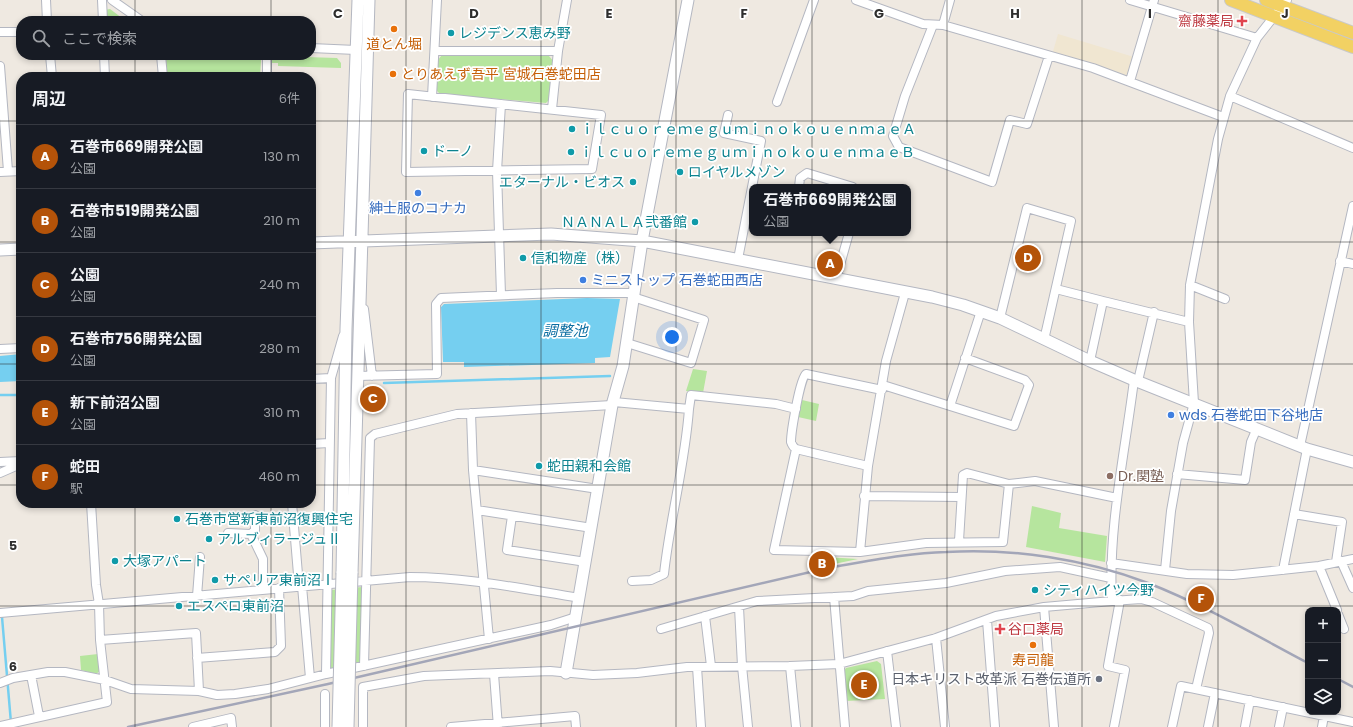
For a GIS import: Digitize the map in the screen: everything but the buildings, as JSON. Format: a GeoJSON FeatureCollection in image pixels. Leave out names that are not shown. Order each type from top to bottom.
{"type":"FeatureCollection","features":[{"type":"Feature","properties":{"kind":"main road"},"geometry":{"type":"LineString","coordinates":[[1231,0],[1353,47]]}},
{"type":"Feature","properties":{"kind":"main road"},"geometry":{"type":"LineString","coordinates":[[1266,0],[1284,3],[1353,33]]}},
{"type":"Feature","properties":{"kind":"street"},"geometry":{"type":"LineString","coordinates":[[46,0],[47,16]]}},
{"type":"Feature","properties":{"kind":"street"},"geometry":{"type":"LineString","coordinates":[[102,0],[103,16]]}},
{"type":"Feature","properties":{"kind":"street"},"geometry":{"type":"LineString","coordinates":[[112,0],[135,16]]}},
{"type":"Feature","properties":{"kind":"street"},"geometry":{"type":"LineString","coordinates":[[348,727],[346,329],[358,0]]}},
{"type":"Feature","properties":{"kind":"street"},"geometry":{"type":"LineString","coordinates":[[338,727],[361,286],[369,0]]}},
{"type":"Feature","properties":{"kind":"street"},"geometry":{"type":"LineString","coordinates":[[432,97],[437,0]]}},
{"type":"Feature","properties":{"kind":"street"},"geometry":{"type":"LineString","coordinates":[[552,109],[558,51],[567,0]]}},
{"type":"Feature","properties":{"kind":"street"},"geometry":{"type":"LineString","coordinates":[[566,672],[613,404],[627,342],[642,241],[688,0]]}},
{"type":"Feature","properties":{"kind":"street"},"geometry":{"type":"LineString","coordinates":[[777,102],[814,0]]}},
{"type":"Feature","properties":{"kind":"street"},"geometry":{"type":"LineString","coordinates":[[856,0],[923,24],[943,25],[1093,68],[1224,118]]}},
{"type":"Feature","properties":{"kind":"street"},"geometry":{"type":"LineString","coordinates":[[943,25],[950,0]]}},
{"type":"Feature","properties":{"kind":"street"},"geometry":{"type":"LineString","coordinates":[[1130,0],[1153,3],[1257,38]]}},
{"type":"Feature","properties":{"kind":"street"},"geometry":{"type":"LineString","coordinates":[[1130,81],[1153,3]]}},
{"type":"Feature","properties":{"kind":"street"},"geometry":{"type":"LineString","coordinates":[[1165,570],[1171,512],[1177,474],[1183,443],[1194,403],[1189,322],[1190,285],[1224,118],[1230,96],[1257,38],[1284,3]]}},
{"type":"Feature","properties":{"kind":"street"},"geometry":{"type":"LineString","coordinates":[[933,25],[905,96],[893,136],[899,147],[992,182],[1010,120],[1027,124],[1049,56]]}},
{"type":"Feature","properties":{"kind":"street"},"geometry":{"type":"LineString","coordinates":[[0,32],[16,32]]}},
{"type":"Feature","properties":{"kind":"street"},"geometry":{"type":"LineString","coordinates":[[316,48],[356,50]]}},
{"type":"Feature","properties":{"kind":"street"},"geometry":{"type":"LineString","coordinates":[[435,51],[558,51]]}},
{"type":"Feature","properties":{"kind":"street"},"geometry":{"type":"LineString","coordinates":[[50,60],[52,72]]}},
{"type":"Feature","properties":{"kind":"street"},"geometry":{"type":"LineString","coordinates":[[104,60],[105,72]]}},
{"type":"Feature","properties":{"kind":"street"},"geometry":{"type":"LineString","coordinates":[[161,60],[162,72]]}},
{"type":"Feature","properties":{"kind":"street"},"geometry":{"type":"LineString","coordinates":[[266,72],[267,60]]}},
{"type":"Feature","properties":{"kind":"street"},"geometry":{"type":"LineString","coordinates":[[0,66],[4,171],[16,171]]}},
{"type":"Feature","properties":{"kind":"street"},"geometry":{"type":"LineString","coordinates":[[408,94],[432,97],[601,115],[592,169],[406,172],[408,94]]}},
{"type":"Feature","properties":{"kind":"street"},"geometry":{"type":"LineString","coordinates":[[1230,96],[1353,148]]}},
{"type":"Feature","properties":{"kind":"street"},"geometry":{"type":"LineString","coordinates":[[500,104],[497,171],[501,295]]}},
{"type":"Feature","properties":{"kind":"street"},"geometry":{"type":"LineString","coordinates":[[728,115],[724,133],[761,141],[753,184]]}},
{"type":"Feature","properties":{"kind":"street"},"geometry":{"type":"LineString","coordinates":[[799,184],[800,178],[807,173],[843,184]]}},
{"type":"Feature","properties":{"kind":"street"},"geometry":{"type":"LineString","coordinates":[[738,259],[749,203]]}},
{"type":"Feature","properties":{"kind":"street"},"geometry":{"type":"LineString","coordinates":[[1283,570],[1294,514],[1304,447],[1340,261],[1353,206]]}},
{"type":"Feature","properties":{"kind":"street"},"geometry":{"type":"LineString","coordinates":[[1000,318],[1028,208],[1071,221],[1044,340]]}},
{"type":"Feature","properties":{"kind":"street"},"geometry":{"type":"LineString","coordinates":[[316,243],[551,234],[642,241],[932,297],[1000,318],[1090,361],[1136,380],[1304,447],[1353,462]]}},
{"type":"Feature","properties":{"kind":"street"},"geometry":{"type":"LineString","coordinates":[[836,279],[848,236]]}},
{"type":"Feature","properties":{"kind":"street"},"geometry":{"type":"LineString","coordinates":[[0,250],[16,249]]}},
{"type":"Feature","properties":{"kind":"street"},"geometry":{"type":"LineString","coordinates":[[1340,261],[1353,264]]}},
{"type":"Feature","properties":{"kind":"street"},"geometry":{"type":"LineString","coordinates":[[1190,285],[1225,299]]}},
{"type":"Feature","properties":{"kind":"street"},"geometry":{"type":"LineString","coordinates":[[361,286],[372,376]]}},
{"type":"Feature","properties":{"kind":"street"},"geometry":{"type":"LineString","coordinates":[[1056,289],[1154,312],[1189,322]]}},
{"type":"Feature","properties":{"kind":"street"},"geometry":{"type":"LineString","coordinates":[[860,552],[864,496],[868,466],[886,361],[905,293]]}},
{"type":"Feature","properties":{"kind":"street"},"geometry":{"type":"LineString","coordinates":[[357,376],[437,374],[436,304],[441,298],[501,295],[634,295],[704,320],[691,363],[627,342]]}},
{"type":"Feature","properties":{"kind":"street"},"geometry":{"type":"LineString","coordinates":[[1090,361],[1103,301]]}},
{"type":"Feature","properties":{"kind":"street"},"geometry":{"type":"LineString","coordinates":[[950,406],[981,311]]}},
{"type":"Feature","properties":{"kind":"street"},"geometry":{"type":"LineString","coordinates":[[1114,727],[1125,670],[1108,666],[1116,601],[1111,578],[1111,563],[1117,498],[1136,380],[1154,312]]}},
{"type":"Feature","properties":{"kind":"street"},"geometry":{"type":"LineString","coordinates":[[326,674],[331,378],[346,329]]}},
{"type":"Feature","properties":{"kind":"street"},"geometry":{"type":"LineString","coordinates":[[0,350],[16,348]]}},
{"type":"Feature","properties":{"kind":"street"},"geometry":{"type":"LineString","coordinates":[[868,466],[796,450],[792,446],[791,441],[802,378],[806,374],[882,388],[950,406],[1014,426],[1029,385],[1025,380],[965,358]]}},
{"type":"Feature","properties":{"kind":"street"},"geometry":{"type":"LineString","coordinates":[[316,379],[331,378]]}},
{"type":"Feature","properties":{"kind":"street"},"geometry":{"type":"LineString","coordinates":[[632,581],[651,580],[664,574],[674,503],[682,470],[691,395],[776,404],[796,409]]}},
{"type":"Feature","properties":{"kind":"street"},"geometry":{"type":"LineString","coordinates":[[364,666],[365,581],[367,559],[370,438],[375,434],[413,423],[457,414],[613,404],[690,409]]}},
{"type":"Feature","properties":{"kind":"street"},"geometry":{"type":"LineString","coordinates":[[471,413],[473,470],[489,639]]}},
{"type":"Feature","properties":{"kind":"street"},"geometry":{"type":"LineString","coordinates":[[1177,474],[1245,480],[1251,442],[1257,428]]}},
{"type":"Feature","properties":{"kind":"street"},"geometry":{"type":"LineString","coordinates":[[316,444],[329,443]]}},
{"type":"Feature","properties":{"kind":"street"},"geometry":{"type":"LineString","coordinates":[[796,450],[774,550],[860,552],[926,543],[959,541],[1003,542],[1009,484]]}},
{"type":"Feature","properties":{"kind":"street"},"geometry":{"type":"LineString","coordinates":[[0,462],[16,462]]}},
{"type":"Feature","properties":{"kind":"street"},"geometry":{"type":"LineString","coordinates":[[0,473],[16,466]]}},
{"type":"Feature","properties":{"kind":"street"},"geometry":{"type":"LineString","coordinates":[[473,470],[598,489]]}},
{"type":"Feature","properties":{"kind":"street"},"geometry":{"type":"LineString","coordinates":[[959,541],[963,475],[967,473],[1009,484],[1035,481],[1117,498]]}},
{"type":"Feature","properties":{"kind":"street"},"geometry":{"type":"LineString","coordinates":[[864,496],[961,497]]}},
{"type":"Feature","properties":{"kind":"street"},"geometry":{"type":"LineString","coordinates":[[0,726],[39,716],[107,702],[100,640],[99,604],[91,508]]}},
{"type":"Feature","properties":{"kind":"street"},"geometry":{"type":"LineString","coordinates":[[293,508],[310,678]]}},
{"type":"Feature","properties":{"kind":"street"},"geometry":{"type":"LineString","coordinates":[[477,510],[592,528]]}},
{"type":"Feature","properties":{"kind":"street"},"geometry":{"type":"LineString","coordinates":[[1294,514],[1342,522],[1338,562],[1353,588]]}},
{"type":"Feature","properties":{"kind":"street"},"geometry":{"type":"LineString","coordinates":[[228,533],[251,534],[255,530],[255,515]]}},
{"type":"Feature","properties":{"kind":"street"},"geometry":{"type":"LineString","coordinates":[[512,516],[507,550],[586,562]]}},
{"type":"Feature","properties":{"kind":"street"},"geometry":{"type":"LineString","coordinates":[[251,534],[263,559],[263,589]]}},
{"type":"Feature","properties":{"kind":"street"},"geometry":{"type":"LineString","coordinates":[[197,596],[200,557]]}},
{"type":"Feature","properties":{"kind":"street"},"geometry":{"type":"LineString","coordinates":[[1111,563],[1206,575],[1233,575],[1319,566],[1353,559]]}},
{"type":"Feature","properties":{"kind":"street"},"geometry":{"type":"LineString","coordinates":[[1319,566],[1336,607]]}},
{"type":"Feature","properties":{"kind":"street"},"geometry":{"type":"LineString","coordinates":[[661,629],[758,601],[853,596],[868,591],[946,583],[1005,571],[1060,567],[1111,578]]}},
{"type":"Feature","properties":{"kind":"street"},"geometry":{"type":"LineString","coordinates":[[0,613],[263,589],[440,577],[484,582],[580,598]]}},
{"type":"Feature","properties":{"kind":"street"},"geometry":{"type":"LineString","coordinates":[[197,658],[275,652],[281,646],[279,588]]}},
{"type":"Feature","properties":{"kind":"street"},"geometry":{"type":"LineString","coordinates":[[834,597],[845,727]]}},
{"type":"Feature","properties":{"kind":"street"},"geometry":{"type":"LineString","coordinates":[[363,727],[363,687],[424,676],[550,671],[593,675],[637,673],[710,666],[790,666],[839,664],[936,638],[996,616],[1044,607],[1141,599],[1152,602],[1208,628],[1209,633],[1196,689]]}},
{"type":"Feature","properties":{"kind":"street"},"geometry":{"type":"LineString","coordinates":[[739,607],[742,666],[748,727]]}},
{"type":"Feature","properties":{"kind":"street"},"geometry":{"type":"LineString","coordinates":[[1044,607],[1054,727]]}},
{"type":"Feature","properties":{"kind":"street"},"geometry":{"type":"LineString","coordinates":[[705,616],[710,666]]}},
{"type":"Feature","properties":{"kind":"street"},"geometry":{"type":"LineString","coordinates":[[0,683],[13,678],[48,672],[65,672],[105,680],[131,689],[199,691],[217,695],[236,694],[268,689],[326,674],[551,625],[576,617]]}},
{"type":"Feature","properties":{"kind":"street"},"geometry":{"type":"LineString","coordinates":[[987,620],[995,727]]}},
{"type":"Feature","properties":{"kind":"street"},"geometry":{"type":"LineString","coordinates":[[1341,622],[1344,629]]}},
{"type":"Feature","properties":{"kind":"street"},"geometry":{"type":"LineString","coordinates":[[100,640],[196,633],[199,691]]}},
{"type":"Feature","properties":{"kind":"street"},"geometry":{"type":"LineString","coordinates":[[936,638],[945,727]]}},
{"type":"Feature","properties":{"kind":"street"},"geometry":{"type":"LineString","coordinates":[[887,651],[896,727]]}},
{"type":"Feature","properties":{"kind":"street"},"geometry":{"type":"LineString","coordinates":[[790,666],[796,727]]}},
{"type":"Feature","properties":{"kind":"street"},"geometry":{"type":"LineString","coordinates":[[697,667],[701,727]]}},
{"type":"Feature","properties":{"kind":"street"},"geometry":{"type":"LineString","coordinates":[[494,674],[498,724]]}},
{"type":"Feature","properties":{"kind":"street"},"geometry":{"type":"LineString","coordinates":[[31,675],[39,716]]}},
{"type":"Feature","properties":{"kind":"street"},"geometry":{"type":"LineString","coordinates":[[1172,727],[1181,686],[1353,722]]}},
{"type":"Feature","properties":{"kind":"street"},"geometry":{"type":"LineString","coordinates":[[1208,727],[1215,693]]}},
{"type":"Feature","properties":{"kind":"street"},"geometry":{"type":"LineString","coordinates":[[325,694],[325,727]]}},
{"type":"Feature","properties":{"kind":"street"},"geometry":{"type":"LineString","coordinates":[[1245,727],[1250,700]]}},
{"type":"Feature","properties":{"kind":"street"},"geometry":{"type":"LineString","coordinates":[[1279,727],[1283,707]]}},
{"type":"Feature","properties":{"kind":"street"},"geometry":{"type":"LineString","coordinates":[[451,727],[575,716],[576,727]]}},
{"type":"Feature","properties":{"kind":"street"},"geometry":{"type":"LineString","coordinates":[[1322,727],[1324,716]]}},
{"type":"Feature","properties":{"kind":"street"},"geometry":{"type":"LineString","coordinates":[[193,727],[231,718],[232,727]]}},
{"type":"Feature","properties":{"kind":"shaded area"},"geometry":{"type":"Polygon","coordinates":[[[1058,34],[1134,57],[1129,77],[1052,55],[1058,34]]]}},
{"type":"Feature","properties":{"kind":"green space"},"geometry":{"type":"Polygon","coordinates":[[[110,9],[119,16],[108,16],[105,14],[105,10],[110,9]]]}},
{"type":"Feature","properties":{"kind":"green space"},"geometry":{"type":"Polygon","coordinates":[[[442,55],[549,56],[554,62],[550,99],[546,103],[440,94],[436,90],[437,61],[442,55]]]}},
{"type":"Feature","properties":{"kind":"green space"},"geometry":{"type":"Polygon","coordinates":[[[316,57],[337,58],[341,63],[341,68],[278,66],[278,63],[269,63],[269,60],[316,60],[316,57]]]}},
{"type":"Feature","properties":{"kind":"green space"},"geometry":{"type":"Polygon","coordinates":[[[166,60],[261,60],[260,72],[167,72],[166,60]]]}},
{"type":"Feature","properties":{"kind":"green space"},"geometry":{"type":"Polygon","coordinates":[[[1022,248],[1038,252],[1034,268],[1018,264],[1022,248]]]}},
{"type":"Feature","properties":{"kind":"green space"},"geometry":{"type":"Polygon","coordinates":[[[828,253],[837,256],[833,272],[823,272],[828,253]]]}},
{"type":"Feature","properties":{"kind":"green space"},"geometry":{"type":"Polygon","coordinates":[[[693,369],[707,371],[703,393],[686,391],[693,369]]]}},
{"type":"Feature","properties":{"kind":"green space"},"geometry":{"type":"Polygon","coordinates":[[[365,391],[380,391],[380,407],[365,407],[365,391]]]}},
{"type":"Feature","properties":{"kind":"green space"},"geometry":{"type":"Polygon","coordinates":[[[802,400],[819,404],[816,421],[798,417],[802,400]]]}},
{"type":"Feature","properties":{"kind":"green space"},"geometry":{"type":"Polygon","coordinates":[[[1032,506],[1061,513],[1059,528],[1107,536],[1105,562],[1026,547],[1032,506]]]}},
{"type":"Feature","properties":{"kind":"green space"},"geometry":{"type":"Polygon","coordinates":[[[810,556],[858,559],[810,569],[810,556]]]}},
{"type":"Feature","properties":{"kind":"green space"},"geometry":{"type":"Polygon","coordinates":[[[362,587],[360,664],[329,669],[331,590],[362,587]]]}},
{"type":"Feature","properties":{"kind":"green space"},"geometry":{"type":"Polygon","coordinates":[[[98,654],[100,671],[96,674],[81,670],[80,656],[98,654]]]}},
{"type":"Feature","properties":{"kind":"green space"},"geometry":{"type":"Polygon","coordinates":[[[877,661],[881,664],[885,699],[846,701],[843,672],[846,668],[877,661]]]}},
{"type":"Feature","properties":{"kind":"water","name":"調整池"},"geometry":{"type":"Polygon","coordinates":[[[587,298],[620,299],[610,357],[595,358],[595,363],[464,367],[464,362],[443,362],[441,307],[444,304],[587,298]]]}},
{"type":"Feature","properties":{"kind":"water"},"geometry":{"type":"Polygon","coordinates":[[[16,354],[16,381],[0,382],[0,356],[16,354]]]}},
{"type":"Feature","properties":{"kind":"waterway"},"geometry":{"type":"LineString","coordinates":[[384,383],[610,376]]}},
{"type":"Feature","properties":{"kind":"waterway"},"geometry":{"type":"LineString","coordinates":[[0,395],[16,395]]}},
{"type":"Feature","properties":{"kind":"waterway"},"geometry":{"type":"LineString","coordinates":[[2,617],[11,723]]}},
{"type":"Feature","properties":{"kind":"railway"},"geometry":{"type":"LineString","coordinates":[[128,727],[328,684],[832,567],[931,553],[971,551],[1023,554],[1048,557],[1099,567],[1148,583],[1189,601],[1305,661]]}},
{"type":"Feature","properties":{"kind":"railway"},"geometry":{"type":"LineString","coordinates":[[1341,681],[1353,687]]}},
{"type":"Feature","properties":{"kind":"place","name":"齋藤薬局"},"geometry":{"type":"Point","coordinates":[1242,21]}},
{"type":"Feature","properties":{"kind":"place","name":"道とん堀"},"geometry":{"type":"Point","coordinates":[394,29]}},
{"type":"Feature","properties":{"kind":"place","name":"レジデンス恵み野"},"geometry":{"type":"Point","coordinates":[451,33]}},
{"type":"Feature","properties":{"kind":"place","name":"とりあえず吾平 宮城石巻蛇田店"},"geometry":{"type":"Point","coordinates":[393,74]}},
{"type":"Feature","properties":{"kind":"place","name":"ｉｌｃｕｏｒｅｍｅｇｕｍｉｎｏｋｏｕｅｎｍａｅＡ"},"geometry":{"type":"Point","coordinates":[572,129]}},
{"type":"Feature","properties":{"kind":"place","name":"ドーノ"},"geometry":{"type":"Point","coordinates":[424,151]}},
{"type":"Feature","properties":{"kind":"place","name":"ｉｌｃｕｏｒｅｍｅｇｕｍｉｎｏｋｏｕｅｎｍａｅＢ"},"geometry":{"type":"Point","coordinates":[571,152]}},
{"type":"Feature","properties":{"kind":"place","name":"ロイヤルメゾン"},"geometry":{"type":"Point","coordinates":[680,172]}},
{"type":"Feature","properties":{"kind":"place","name":"エターナル・ビオス"},"geometry":{"type":"Point","coordinates":[633,182]}},
{"type":"Feature","properties":{"kind":"place","name":"紳士服のコナカ"},"geometry":{"type":"Point","coordinates":[418,193]}},
{"type":"Feature","properties":{"kind":"place","name":"ＮＡＮＡＬＡ弐番館"},"geometry":{"type":"Point","coordinates":[695,222]}},
{"type":"Feature","properties":{"kind":"place","name":"信和物産（株）"},"geometry":{"type":"Point","coordinates":[523,258]}},
{"type":"Feature","properties":{"kind":"place","name":"石巻市756開発公園"},"geometry":{"type":"Point","coordinates":[1028,258]}},
{"type":"Feature","properties":{"kind":"place","name":"石巻市669開発公園"},"geometry":{"type":"Point","coordinates":[830,264]}},
{"type":"Feature","properties":{"kind":"place","name":"ミニストップ 石巻蛇田西店"},"geometry":{"type":"Point","coordinates":[583,280]}},
{"type":"Feature","properties":{"kind":"place","name":"公園"},"geometry":{"type":"Point","coordinates":[373,399]}},
{"type":"Feature","properties":{"kind":"place","name":"wds 石巻蛇田下谷地店"},"geometry":{"type":"Point","coordinates":[1171,415]}},
{"type":"Feature","properties":{"kind":"place","name":"蛇田親和会館"},"geometry":{"type":"Point","coordinates":[539,466]}},
{"type":"Feature","properties":{"kind":"place","name":"Dr.関塾"},"geometry":{"type":"Point","coordinates":[1110,476]}},
{"type":"Feature","properties":{"kind":"place","name":"石巻市営新東前沼復興住宅"},"geometry":{"type":"Point","coordinates":[177,519]}},
{"type":"Feature","properties":{"kind":"place","name":"アルブィラージュⅡ"},"geometry":{"type":"Point","coordinates":[209,539]}},
{"type":"Feature","properties":{"kind":"place","name":"大塚アパート"},"geometry":{"type":"Point","coordinates":[115,561]}},
{"type":"Feature","properties":{"kind":"place","name":"石巻市519開発公園"},"geometry":{"type":"Point","coordinates":[822,564]}},
{"type":"Feature","properties":{"kind":"place","name":"サペリア東前沼Ⅰ"},"geometry":{"type":"Point","coordinates":[215,580]}},
{"type":"Feature","properties":{"kind":"place","name":"シティハイツ今野"},"geometry":{"type":"Point","coordinates":[1035,590]}},
{"type":"Feature","properties":{"kind":"place","name":"蛇田"},"geometry":{"type":"Point","coordinates":[1201,599]}},
{"type":"Feature","properties":{"kind":"place","name":"エスペロ東前沼"},"geometry":{"type":"Point","coordinates":[179,606]}},
{"type":"Feature","properties":{"kind":"place","name":"谷口薬局"},"geometry":{"type":"Point","coordinates":[1000,629]}},
{"type":"Feature","properties":{"kind":"place","name":"寿司龍"},"geometry":{"type":"Point","coordinates":[1033,645]}},
{"type":"Feature","properties":{"kind":"place","name":"日本キリスト改革派 石巻伝道所"},"geometry":{"type":"Point","coordinates":[1099,679]}},
{"type":"Feature","properties":{"kind":"place","name":"新下前沼公園"},"geometry":{"type":"Point","coordinates":[864,685]}}]}
